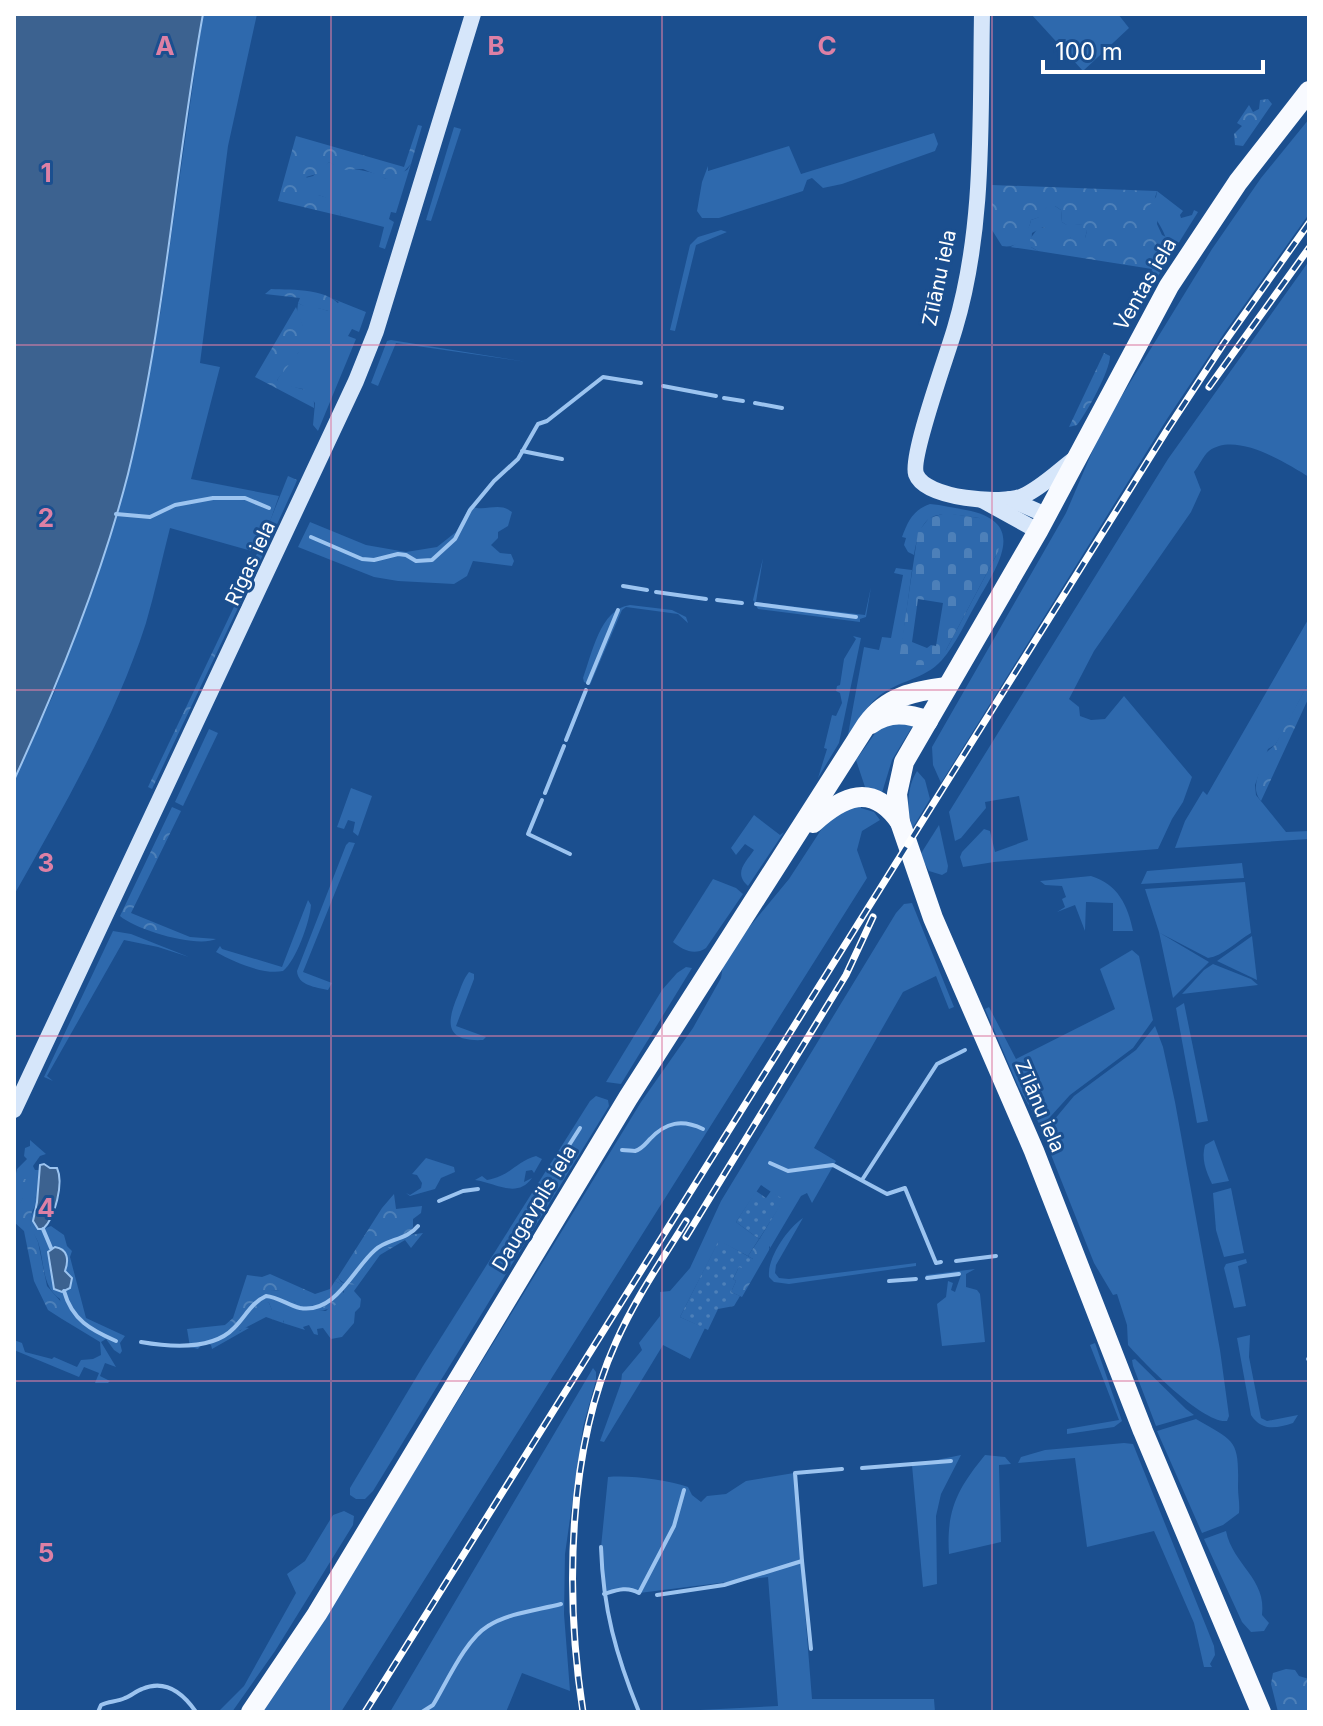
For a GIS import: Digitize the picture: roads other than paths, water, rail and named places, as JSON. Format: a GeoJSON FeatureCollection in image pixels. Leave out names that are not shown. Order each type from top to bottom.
{"type":"FeatureCollection","features":[{"type":"Feature","properties":{"kind":"highway","name":"Ventas iela"},"geometry":{"type":"LineString","coordinates":[[1042,523],[1149,322],[1193,247],[1238,182],[1309,91]]}},
{"type":"Feature","properties":{"kind":"highway","name":"Zīlānu iela"},"geometry":{"type":"LineString","coordinates":[[1042,523],[904,762],[897,794],[900,822],[952,964],[1034,1151],[1143,1431],[1261,1712]]}},
{"type":"Feature","properties":{"kind":"highway","name":"Daugavpils iela"},"geometry":{"type":"LineString","coordinates":[[251,1712],[317,1614],[628,1098],[879,709],[893,699],[914,692],[947,687]]}},
{"type":"Feature","properties":{"kind":"highway","name":"Daugavpils iela"},"geometry":{"type":"LineString","coordinates":[[863,733],[878,719],[892,715],[908,715],[928,721]]}},
{"type":"Feature","properties":{"kind":"highway"},"geometry":{"type":"LineString","coordinates":[[793,841],[834,804],[851,798],[864,797],[878,802],[900,822]]}},
{"type":"Feature","properties":{"kind":"main road","name":"Rīgas iela"},"geometry":{"type":"LineString","coordinates":[[14,1110],[356,381],[383,310],[473,14]]}},
{"type":"Feature","properties":{"kind":"main road","name":"Zīlānu iela"},"geometry":{"type":"LineString","coordinates":[[982,14],[973,242],[956,325],[915,469],[924,484],[946,494],[982,500],[1010,499],[1022,497],[1037,488],[1079,456]]}},
{"type":"Feature","properties":{"kind":"main road","name":"Zīlānu iela"},"geometry":{"type":"LineString","coordinates":[[1010,499],[1042,523]]}},
{"type":"Feature","properties":{"kind":"main road","name":"Zīlānu iela"},"geometry":{"type":"LineString","coordinates":[[982,500],[1042,523]]}},
{"type":"Feature","properties":{"kind":"waterway"},"geometry":{"type":"LineString","coordinates":[[311,537],[362,559],[374,560],[398,554],[416,561],[432,560],[455,539],[470,510],[494,481],[518,459],[538,424],[547,421],[603,377],[641,383]]}},
{"type":"Feature","properties":{"kind":"waterway"},"geometry":{"type":"LineString","coordinates":[[663,386],[716,396]]}},
{"type":"Feature","properties":{"kind":"waterway"},"geometry":{"type":"LineString","coordinates":[[724,398],[743,401]]}},
{"type":"Feature","properties":{"kind":"waterway"},"geometry":{"type":"LineString","coordinates":[[755,403],[782,408]]}},
{"type":"Feature","properties":{"kind":"waterway"},"geometry":{"type":"LineString","coordinates":[[522,451],[562,459]]}},
{"type":"Feature","properties":{"kind":"waterway"},"geometry":{"type":"LineString","coordinates":[[116,514],[150,517],[175,505],[213,498],[245,498],[269,508]]}},
{"type":"Feature","properties":{"kind":"waterway"},"geometry":{"type":"LineString","coordinates":[[623,586],[647,590]]}},
{"type":"Feature","properties":{"kind":"waterway"},"geometry":{"type":"LineString","coordinates":[[656,592],[706,599]]}},
{"type":"Feature","properties":{"kind":"waterway"},"geometry":{"type":"LineString","coordinates":[[717,600],[742,603]]}},
{"type":"Feature","properties":{"kind":"waterway"},"geometry":{"type":"LineString","coordinates":[[756,604],[856,617]]}},
{"type":"Feature","properties":{"kind":"waterway"},"geometry":{"type":"LineString","coordinates":[[588,683],[618,610]]}},
{"type":"Feature","properties":{"kind":"waterway"},"geometry":{"type":"LineString","coordinates":[[566,740],[586,690]]}},
{"type":"Feature","properties":{"kind":"waterway"},"geometry":{"type":"LineString","coordinates":[[545,793],[564,746]]}},
{"type":"Feature","properties":{"kind":"waterway"},"geometry":{"type":"LineString","coordinates":[[542,800],[528,834],[570,854]]}},
{"type":"Feature","properties":{"kind":"waterway"},"geometry":{"type":"LineString","coordinates":[[862,1180],[937,1064],[965,1050]]}},
{"type":"Feature","properties":{"kind":"waterway"},"geometry":{"type":"LineString","coordinates":[[622,1150],[635,1151],[656,1133],[675,1124],[703,1129]]}},
{"type":"Feature","properties":{"kind":"waterway"},"geometry":{"type":"LineString","coordinates":[[559,1161],[580,1128]]}},
{"type":"Feature","properties":{"kind":"waterway"},"geometry":{"type":"LineString","coordinates":[[770,1163],[788,1171],[833,1165],[887,1194],[905,1188],[936,1263],[941,1262]]}},
{"type":"Feature","properties":{"kind":"waterway"},"geometry":{"type":"LineString","coordinates":[[439,1201],[463,1191],[478,1189]]}},
{"type":"Feature","properties":{"kind":"waterway"},"geometry":{"type":"LineString","coordinates":[[141,1342],[190,1346],[214,1341],[234,1328],[252,1306],[266,1296],[300,1308],[324,1304],[343,1288],[375,1250],[418,1226]]}},
{"type":"Feature","properties":{"kind":"waterway"},"geometry":{"type":"LineString","coordinates":[[43,1229],[51,1248]]}},
{"type":"Feature","properties":{"kind":"waterway"},"geometry":{"type":"LineString","coordinates":[[956,1261],[996,1256]]}},
{"type":"Feature","properties":{"kind":"waterway"},"geometry":{"type":"LineString","coordinates":[[927,1278],[959,1274]]}},
{"type":"Feature","properties":{"kind":"waterway"},"geometry":{"type":"LineString","coordinates":[[889,1281],[916,1279]]}},
{"type":"Feature","properties":{"kind":"waterway"},"geometry":{"type":"LineString","coordinates":[[64,1291],[77,1317],[98,1333],[116,1341]]}},
{"type":"Feature","properties":{"kind":"waterway"},"geometry":{"type":"LineString","coordinates":[[862,1468],[951,1461]]}},
{"type":"Feature","properties":{"kind":"waterway"},"geometry":{"type":"LineString","coordinates":[[657,1595],[724,1585],[802,1561],[795,1473],[842,1469]]}},
{"type":"Feature","properties":{"kind":"waterway"},"geometry":{"type":"LineString","coordinates":[[604,1594],[626,1589],[639,1593],[674,1526],[684,1490]]}},
{"type":"Feature","properties":{"kind":"waterway"},"geometry":{"type":"LineString","coordinates":[[601,1547],[612,1631],[639,1712]]}},
{"type":"Feature","properties":{"kind":"waterway"},"geometry":{"type":"LineString","coordinates":[[802,1561],[811,1649]]}},
{"type":"Feature","properties":{"kind":"waterway"},"geometry":{"type":"LineString","coordinates":[[422,1712],[433,1705],[464,1651],[480,1632],[505,1618],[561,1604]]}},
{"type":"Feature","properties":{"kind":"waterway"},"geometry":{"type":"LineString","coordinates":[[98,1712],[101,1705],[150,1686],[173,1690],[196,1712]]}},
{"type":"Feature","properties":{"kind":"railway"},"geometry":{"type":"LineString","coordinates":[[365,1712],[1167,430],[1309,223]]}},
{"type":"Feature","properties":{"kind":"railway"},"geometry":{"type":"LineString","coordinates":[[1209,387],[1309,248]]}},
{"type":"Feature","properties":{"kind":"railway"},"geometry":{"type":"LineString","coordinates":[[686,1237],[846,975],[873,917]]}},
{"type":"Feature","properties":{"kind":"railway"},"geometry":{"type":"LineString","coordinates":[[583,1712],[577,1667],[573,1572],[579,1476],[588,1429],[600,1384],[623,1326],[686,1221]]}}]}
